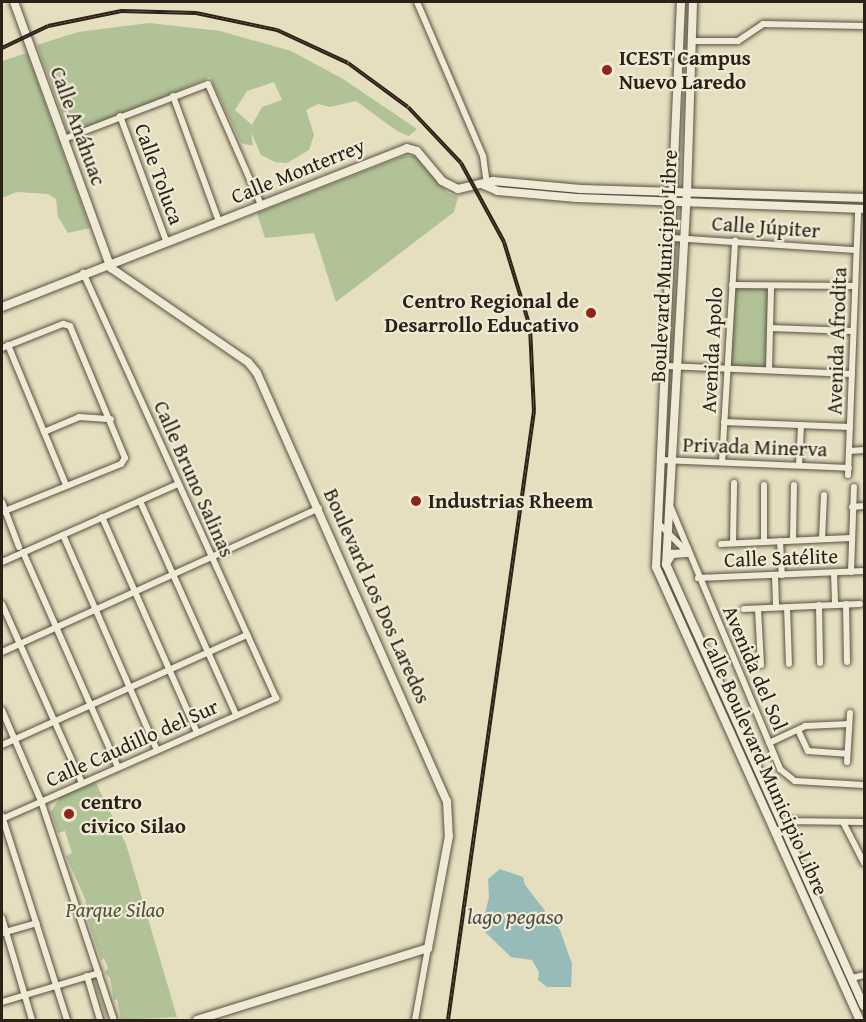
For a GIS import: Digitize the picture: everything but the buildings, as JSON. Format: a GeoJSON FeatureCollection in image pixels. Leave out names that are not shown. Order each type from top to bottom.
{"type":"FeatureCollection","features":[{"type":"Feature","properties":{"kind":"main road","name":"Calle Anáhuac"},"geometry":{"type":"LineString","coordinates":[[14,2],[112,264]]}},
{"type":"Feature","properties":{"kind":"main road"},"geometry":{"type":"LineString","coordinates":[[681,6],[693,6]]}},
{"type":"Feature","properties":{"kind":"main road","name":"Boulevard Municipio Libre"},"geometry":{"type":"LineString","coordinates":[[657,522],[676,190],[681,6]]}},
{"type":"Feature","properties":{"kind":"main road","name":"Boulevard Municipio Libre"},"geometry":{"type":"LineString","coordinates":[[667,532],[687,190],[693,6]]}},
{"type":"Feature","properties":{"kind":"main road"},"geometry":{"type":"LineString","coordinates":[[679,81],[690,81]]}},
{"type":"Feature","properties":{"kind":"main road","name":"Calle Monterrey"},"geometry":{"type":"LineString","coordinates":[[2,312],[112,264],[406,148],[417,151],[442,181],[454,189],[486,184]]}},
{"type":"Feature","properties":{"kind":"main road"},"geometry":{"type":"LineString","coordinates":[[486,184],[864,198]]}},
{"type":"Feature","properties":{"kind":"main road"},"geometry":{"type":"LineString","coordinates":[[486,184],[636,201],[666,206],[674,214]]}},
{"type":"Feature","properties":{"kind":"main road"},"geometry":{"type":"LineString","coordinates":[[636,201],[861,209]]}},
{"type":"Feature","properties":{"kind":"main road","name":"Boulevard Los Dos Laredos"},"geometry":{"type":"LineString","coordinates":[[112,264],[252,367],[319,508],[447,801],[449,836],[428,948]]}},
{"type":"Feature","properties":{"kind":"main road"},"geometry":{"type":"LineString","coordinates":[[671,272],[682,273]]}},
{"type":"Feature","properties":{"kind":"main road","name":"Calle Monterrey"},"geometry":{"type":"LineString","coordinates":[[2,307],[84,276]]}},
{"type":"Feature","properties":{"kind":"main road","name":"Calle Boulevard Municipio Libre"},"geometry":{"type":"LineString","coordinates":[[657,522],[656,553],[660,576],[860,1020]]}},
{"type":"Feature","properties":{"kind":"main road","name":"Calle Boulevard Municipio Libre"},"geometry":{"type":"LineString","coordinates":[[667,532],[666,564],[852,978],[861,991],[864,1006]]}},
{"type":"Feature","properties":{"kind":"main road"},"geometry":{"type":"LineString","coordinates":[[666,564],[672,554],[687,553]]}},
{"type":"Feature","properties":{"kind":"main road"},"geometry":{"type":"LineString","coordinates":[[196,1020],[428,948]]}},
{"type":"Feature","properties":{"kind":"street"},"geometry":{"type":"LineString","coordinates":[[417,2],[483,156],[486,184]]}},
{"type":"Feature","properties":{"kind":"street"},"geometry":{"type":"LineString","coordinates":[[692,41],[738,41],[763,24],[864,26]]}},
{"type":"Feature","properties":{"kind":"street"},"geometry":{"type":"LineString","coordinates":[[64,140],[120,116],[208,84],[261,205]]}},
{"type":"Feature","properties":{"kind":"street"},"geometry":{"type":"LineString","coordinates":[[173,96],[219,222]]}},
{"type":"Feature","properties":{"kind":"street","name":"Calle Toluca"},"geometry":{"type":"LineString","coordinates":[[120,116],[167,243]]}},
{"type":"Feature","properties":{"kind":"street","name":"Avenida Afrodita"},"geometry":{"type":"LineString","coordinates":[[848,475],[856,250],[861,209]]}},
{"type":"Feature","properties":{"kind":"street","name":"Calle Júpiter"},"geometry":{"type":"LineString","coordinates":[[673,238],[735,240],[856,250]]}},
{"type":"Feature","properties":{"kind":"street","name":"Avenida Apolo"},"geometry":{"type":"LineString","coordinates":[[722,462],[735,240]]}},
{"type":"Feature","properties":{"kind":"street","name":"Calle Bruno Salinas"},"geometry":{"type":"LineString","coordinates":[[84,276],[276,698]]}},
{"type":"Feature","properties":{"kind":"street"},"geometry":{"type":"LineString","coordinates":[[732,285],[855,286]]}},
{"type":"Feature","properties":{"kind":"street"},"geometry":{"type":"LineString","coordinates":[[769,370],[771,286]]}},
{"type":"Feature","properties":{"kind":"street"},"geometry":{"type":"LineString","coordinates":[[3,512],[121,464],[125,458],[111,419],[70,326],[63,324],[5,346],[66,485]]}},
{"type":"Feature","properties":{"kind":"street"},"geometry":{"type":"LineString","coordinates":[[770,328],[854,331]]}},
{"type":"Feature","properties":{"kind":"street"},"geometry":{"type":"LineString","coordinates":[[666,366],[852,374]]}},
{"type":"Feature","properties":{"kind":"street"},"geometry":{"type":"LineString","coordinates":[[44,432],[79,417],[111,419]]}},
{"type":"Feature","properties":{"kind":"street"},"geometry":{"type":"LineString","coordinates":[[724,422],[850,427]]}},
{"type":"Feature","properties":{"kind":"street"},"geometry":{"type":"LineString","coordinates":[[799,465],[801,425]]}},
{"type":"Feature","properties":{"kind":"street"},"geometry":{"type":"LineString","coordinates":[[849,451],[863,450]]}},
{"type":"Feature","properties":{"kind":"street","name":"Privada Minerva"},"geometry":{"type":"LineString","coordinates":[[661,460],[849,468]]}},
{"type":"Feature","properties":{"kind":"street"},"geometry":{"type":"LineString","coordinates":[[733,543],[734,483]]}},
{"type":"Feature","properties":{"kind":"street"},"geometry":{"type":"LineString","coordinates":[[2,562],[21,550],[63,535],[178,484]]}},
{"type":"Feature","properties":{"kind":"street"},"geometry":{"type":"LineString","coordinates":[[764,485],[764,542]]}},
{"type":"Feature","properties":{"kind":"street"},"geometry":{"type":"LineString","coordinates":[[793,540],[794,485]]}},
{"type":"Feature","properties":{"kind":"street"},"geometry":{"type":"LineString","coordinates":[[851,572],[854,487]]}},
{"type":"Feature","properties":{"kind":"street"},"geometry":{"type":"LineString","coordinates":[[822,539],[824,495]]}},
{"type":"Feature","properties":{"kind":"street","name":"Avenida del Sol"},"geometry":{"type":"LineString","coordinates":[[669,496],[687,553],[769,743],[788,779],[864,785]]}},
{"type":"Feature","properties":{"kind":"street"},"geometry":{"type":"LineString","coordinates":[[140,501],[236,715]]}},
{"type":"Feature","properties":{"kind":"street"},"geometry":{"type":"LineString","coordinates":[[2,502],[3,512],[118,767]]}},
{"type":"Feature","properties":{"kind":"street"},"geometry":{"type":"LineString","coordinates":[[852,507],[864,506]]}},
{"type":"Feature","properties":{"kind":"street"},"geometry":{"type":"LineString","coordinates":[[2,652],[174,576],[319,508]]}},
{"type":"Feature","properties":{"kind":"street"},"geometry":{"type":"LineString","coordinates":[[102,517],[197,732]]}},
{"type":"Feature","properties":{"kind":"street"},"geometry":{"type":"LineString","coordinates":[[657,522],[687,553]]}},
{"type":"Feature","properties":{"kind":"street"},"geometry":{"type":"LineString","coordinates":[[63,535],[157,750]]}},
{"type":"Feature","properties":{"kind":"street"},"geometry":{"type":"LineString","coordinates":[[721,544],[851,538]]}},
{"type":"Feature","properties":{"kind":"street"},"geometry":{"type":"LineString","coordinates":[[776,608],[780,541]]}},
{"type":"Feature","properties":{"kind":"street","name":"Calle Satélite"},"geometry":{"type":"LineString","coordinates":[[698,578],[864,571]]}},
{"type":"Feature","properties":{"kind":"street"},"geometry":{"type":"LineString","coordinates":[[834,573],[835,604]]}},
{"type":"Feature","properties":{"kind":"street"},"geometry":{"type":"LineString","coordinates":[[2,604],[82,783]]}},
{"type":"Feature","properties":{"kind":"street"},"geometry":{"type":"LineString","coordinates":[[846,604],[847,662]]}},
{"type":"Feature","properties":{"kind":"street"},"geometry":{"type":"LineString","coordinates":[[744,609],[860,604]]}},
{"type":"Feature","properties":{"kind":"street"},"geometry":{"type":"LineString","coordinates":[[819,605],[820,663]]}},
{"type":"Feature","properties":{"kind":"street"},"geometry":{"type":"LineString","coordinates":[[787,608],[789,664]]}},
{"type":"Feature","properties":{"kind":"street"},"geometry":{"type":"LineString","coordinates":[[758,609],[761,665]]}},
{"type":"Feature","properties":{"kind":"street"},"geometry":{"type":"LineString","coordinates":[[2,745],[247,635]]}},
{"type":"Feature","properties":{"kind":"street","name":"Calle Caudillo del Sur"},"geometry":{"type":"LineString","coordinates":[[2,818],[276,698]]}},
{"type":"Feature","properties":{"kind":"street"},"geometry":{"type":"LineString","coordinates":[[2,710],[41,801],[114,1020]]}},
{"type":"Feature","properties":{"kind":"street"},"geometry":{"type":"LineString","coordinates":[[847,762],[850,712]]}},
{"type":"Feature","properties":{"kind":"street"},"geometry":{"type":"LineString","coordinates":[[769,743],[800,732],[805,726],[849,724]]}},
{"type":"Feature","properties":{"kind":"street"},"geometry":{"type":"LineString","coordinates":[[800,732],[808,751],[847,754]]}},
{"type":"Feature","properties":{"kind":"street"},"geometry":{"type":"LineString","coordinates":[[2,818],[67,1020]]}},
{"type":"Feature","properties":{"kind":"street"},"geometry":{"type":"LineString","coordinates":[[781,820],[864,822]]}},
{"type":"Feature","properties":{"kind":"street"},"geometry":{"type":"LineString","coordinates":[[843,822],[864,863]]}},
{"type":"Feature","properties":{"kind":"street"},"geometry":{"type":"LineString","coordinates":[[2,918],[4,933],[32,1020]]}},
{"type":"Feature","properties":{"kind":"street"},"geometry":{"type":"LineString","coordinates":[[4,933],[37,923]]}},
{"type":"Feature","properties":{"kind":"street","name":"Boulevard Los Dos Laredos"},"geometry":{"type":"LineString","coordinates":[[415,1020],[428,948]]}},
{"type":"Feature","properties":{"kind":"street"},"geometry":{"type":"LineString","coordinates":[[2,1002],[99,972]]}},
{"type":"Feature","properties":{"kind":"street"},"geometry":{"type":"LineString","coordinates":[[852,978],[864,975]]}},
{"type":"Feature","properties":{"kind":"street"},"geometry":{"type":"LineString","coordinates":[[87,976],[100,1020]]}},
{"type":"Feature","properties":{"kind":"green space"},"geometry":{"type":"Polygon","coordinates":[[[149,23],[220,31],[291,51],[343,79],[417,129],[409,136],[397,131],[356,101],[330,107],[318,104],[306,110],[314,135],[309,150],[287,163],[275,162],[261,155],[251,132],[253,146],[241,143],[210,77],[70,137],[37,45],[78,32],[149,23]],[[274,82],[247,91],[235,110],[252,125],[262,107],[282,100],[274,82]]]}},
{"type":"Feature","properties":{"kind":"green space"},"geometry":{"type":"Polygon","coordinates":[[[27,53],[90,228],[68,233],[58,217],[56,199],[48,194],[17,192],[2,198],[2,61],[27,53]]]}},
{"type":"Feature","properties":{"kind":"green space"},"geometry":{"type":"Polygon","coordinates":[[[404,156],[415,156],[448,193],[458,197],[454,212],[336,302],[314,233],[265,238],[257,213],[404,156]]]}},
{"type":"Feature","properties":{"kind":"green space"},"geometry":{"type":"Polygon","coordinates":[[[732,285],[771,286],[769,370],[728,369],[732,285]]]}},
{"type":"Feature","properties":{"kind":"green space","name":"Parque Silao"},"geometry":{"type":"Polygon","coordinates":[[[94,779],[126,844],[177,1017],[121,1020],[117,999],[114,1000],[110,978],[105,973],[108,968],[104,958],[101,960],[84,908],[86,901],[66,856],[72,853],[65,831],[58,833],[51,812],[62,794],[94,779]]]}},
{"type":"Feature","properties":{"kind":"water","name":"lago pegaso"},"geometry":{"type":"Polygon","coordinates":[[[500,869],[523,877],[525,885],[560,930],[572,964],[571,987],[547,987],[538,980],[539,972],[532,960],[511,957],[486,933],[483,923],[489,897],[488,879],[500,869]]]}},
{"type":"Feature","properties":{"kind":"railway"},"geometry":{"type":"LineString","coordinates":[[2,48],[48,26],[121,11],[196,13],[277,30],[348,63],[408,107],[461,163],[504,242],[530,327],[534,411],[448,1020]]}},
{"type":"Feature","properties":{"kind":"place","name":"ICEST Campus Nuevo Laredo"},"geometry":{"type":"Point","coordinates":[607,70]}},
{"type":"Feature","properties":{"kind":"place","name":"Centro Regional de Desarrollo Educativo"},"geometry":{"type":"Point","coordinates":[591,313]}},
{"type":"Feature","properties":{"kind":"place","name":"Industrias Rheem"},"geometry":{"type":"Point","coordinates":[416,501]}},
{"type":"Feature","properties":{"kind":"place","name":"centro civico Silao"},"geometry":{"type":"Point","coordinates":[69,814]}}]}
